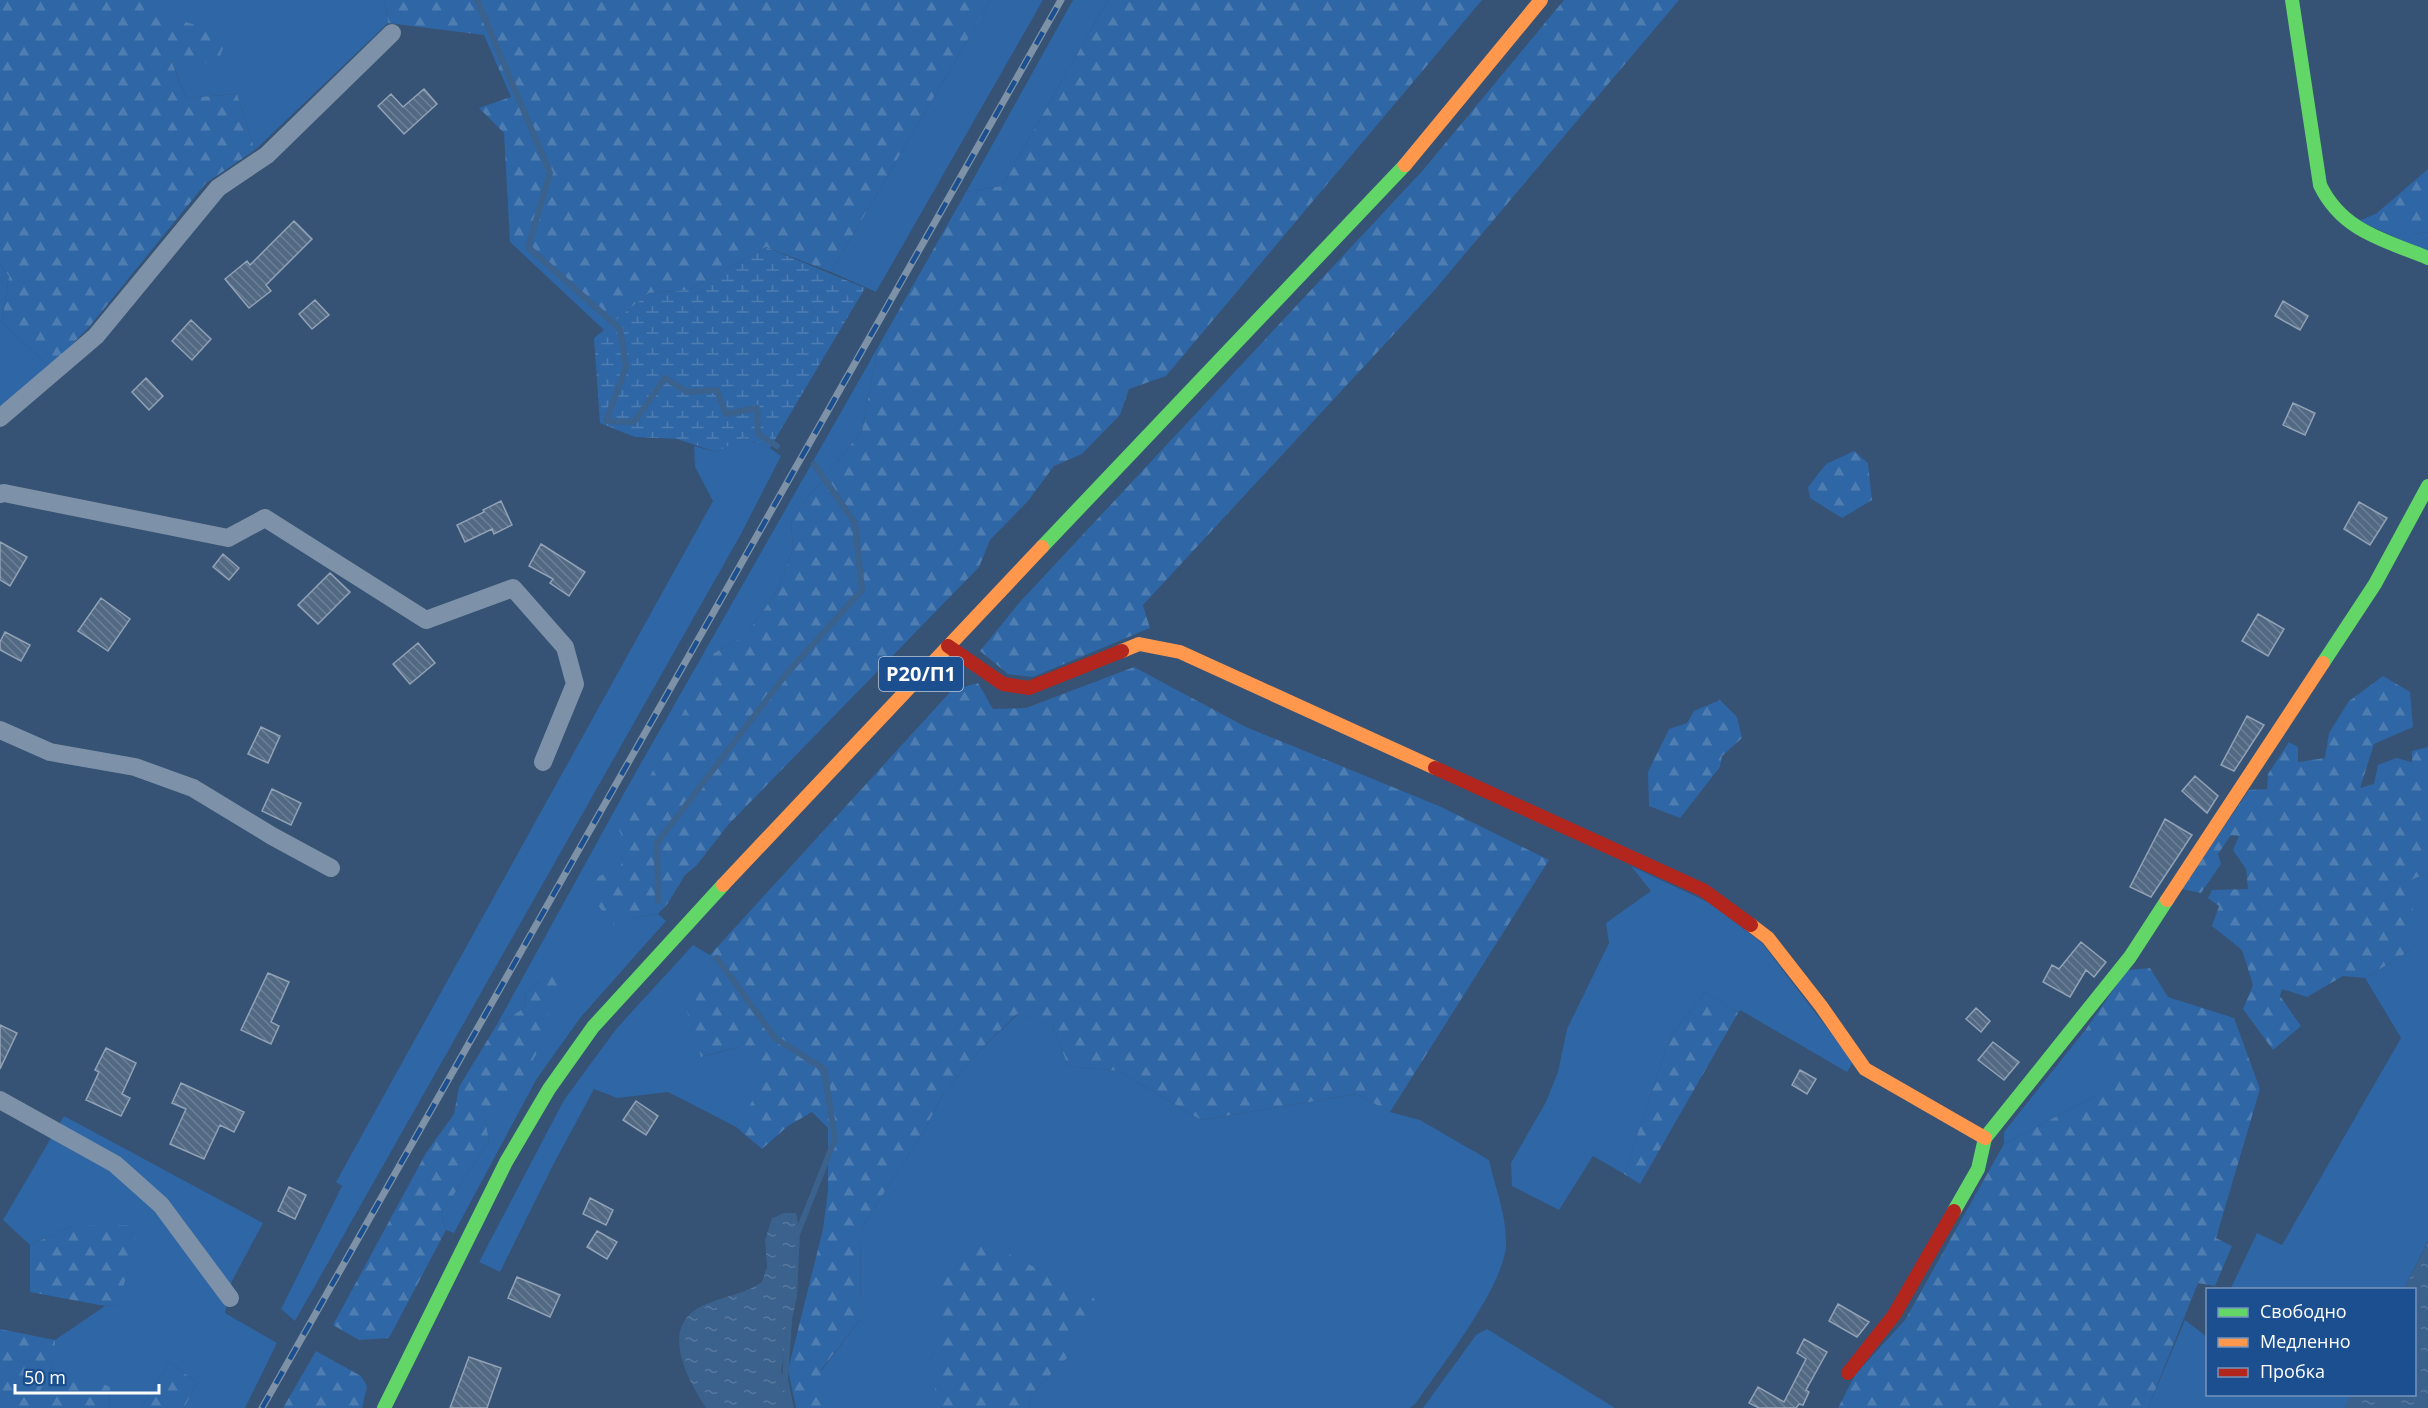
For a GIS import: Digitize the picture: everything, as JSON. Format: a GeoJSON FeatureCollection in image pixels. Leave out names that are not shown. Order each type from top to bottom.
{"type":"FeatureCollection","features":[{"type":"Feature","properties":{"kind":"street","name":"Р20/П1"},"geometry":{"type":"LineString","coordinates":[[384,1408],[506,1162],[549,1089],[592,1027],[681,929],[948,646],[1412,158],[1541,0]]}},
{"type":"Feature","properties":{"kind":"street"},"geometry":{"type":"LineString","coordinates":[[2292,0],[2320,185],[2328,202],[2355,226],[2428,258]]}},
{"type":"Feature","properties":{"kind":"street"},"geometry":{"type":"LineString","coordinates":[[0,418],[96,336],[218,188],[267,155],[392,33]]}},
{"type":"Feature","properties":{"kind":"street"},"geometry":{"type":"LineString","coordinates":[[1848,1373],[1894,1315],[1978,1168],[1985,1138],[2130,957],[2374,584],[2428,486]]}},
{"type":"Feature","properties":{"kind":"street"},"geometry":{"type":"LineString","coordinates":[[0,494],[228,538],[265,518],[426,620],[513,588],[564,647],[575,684],[543,762]]}},
{"type":"Feature","properties":{"kind":"street"},"geometry":{"type":"LineString","coordinates":[[948,646],[1003,684],[1029,688],[1138,644],[1180,652],[1703,890],[1768,938],[1821,1006],[1865,1069],[1985,1138]]}},
{"type":"Feature","properties":{"kind":"street"},"geometry":{"type":"LineString","coordinates":[[0,730],[50,752],[135,767],[193,788],[272,836],[331,868]]}},
{"type":"Feature","properties":{"kind":"street"},"geometry":{"type":"LineString","coordinates":[[0,1100],[115,1164],[161,1205],[230,1298]]}},
{"type":"Feature","properties":{"kind":"green space"},"geometry":{"type":"Polygon","coordinates":[[[0,0],[155,0],[157,13],[227,35],[218,63],[172,62],[186,98],[237,94],[255,150],[206,183],[90,326],[50,367],[2,322],[9,276],[0,264],[0,0]]]}},
{"type":"Feature","properties":{"kind":"green space"},"geometry":{"type":"Polygon","coordinates":[[[155,0],[385,0],[388,23],[255,150],[237,94],[186,98],[172,61],[226,35],[156,13],[155,0]]]}},
{"type":"Feature","properties":{"kind":"green space"},"geometry":{"type":"Polygon","coordinates":[[[385,0],[991,0],[831,272],[766,247],[690,290],[649,293],[604,330],[510,242],[504,133],[479,108],[511,97],[484,35],[388,23],[385,0]]]}},
{"type":"Feature","properties":{"kind":"green space"},"geometry":{"type":"Polygon","coordinates":[[[991,0],[1043,0],[876,292],[831,272],[991,0]]]}},
{"type":"Feature","properties":{"kind":"green space"},"geometry":{"type":"Polygon","coordinates":[[[1073,0],[1108,0],[1002,186],[966,192],[1073,0]]]}},
{"type":"Feature","properties":{"kind":"green space"},"geometry":{"type":"Polygon","coordinates":[[[1108,0],[1482,0],[1166,376],[1129,389],[1120,415],[1082,454],[1054,466],[1028,501],[990,540],[979,567],[728,825],[696,866],[685,875],[668,903],[658,914],[631,918],[615,907],[610,911],[615,922],[611,930],[601,927],[598,917],[602,911],[592,895],[597,877],[620,867],[628,848],[619,830],[631,812],[647,806],[639,800],[645,786],[714,653],[746,635],[777,591],[793,549],[791,519],[862,431],[878,347],[966,192],[1002,186],[1108,0]]]}},
{"type":"Feature","properties":{"kind":"green space"},"geometry":{"type":"Polygon","coordinates":[[[1564,0],[1679,0],[1432,293],[1143,605],[1150,628],[1033,677],[1008,674],[980,651],[1019,603],[1424,169],[1564,0]]]}},
{"type":"Feature","properties":{"kind":"green space"},"geometry":{"type":"Polygon","coordinates":[[[2428,169],[2428,232],[2412,234],[2404,221],[2380,221],[2377,213],[2428,169]]]}},
{"type":"Feature","properties":{"kind":"green space"},"geometry":{"type":"Polygon","coordinates":[[[2377,213],[2380,220],[2404,221],[2413,234],[2428,232],[2428,252],[2359,221],[2377,213]]]}},
{"type":"Feature","properties":{"kind":"green space"},"geometry":{"type":"Polygon","coordinates":[[[766,247],[865,288],[770,448],[744,438],[716,452],[677,439],[635,437],[600,423],[594,338],[649,293],[690,290],[766,247]]]}},
{"type":"Feature","properties":{"kind":"green space"},"geometry":{"type":"Polygon","coordinates":[[[0,264],[9,276],[2,322],[50,367],[0,410],[0,264]]]}},
{"type":"Feature","properties":{"kind":"green space"},"geometry":{"type":"Polygon","coordinates":[[[878,347],[862,431],[791,519],[793,549],[777,591],[746,635],[714,653],[640,800],[647,806],[602,911],[601,927],[611,930],[610,911],[615,906],[631,918],[658,914],[666,921],[580,1018],[536,1080],[454,1233],[446,1230],[441,1214],[489,1141],[485,1117],[538,1021],[540,981],[526,992],[524,1008],[496,1026],[628,786],[878,347]]]}},
{"type":"Feature","properties":{"kind":"green space"},"geometry":{"type":"Polygon","coordinates":[[[744,438],[770,448],[781,456],[741,534],[295,1321],[281,1309],[342,1186],[336,1182],[713,501],[695,467],[694,446],[716,452],[744,438]]]}},
{"type":"Feature","properties":{"kind":"green space"},"geometry":{"type":"Polygon","coordinates":[[[1854,451],[1868,463],[1872,500],[1842,518],[1810,498],[1808,487],[1826,464],[1854,451]]]}},
{"type":"Feature","properties":{"kind":"green space"},"geometry":{"type":"Polygon","coordinates":[[[1134,667],[1246,727],[1439,806],[1549,860],[1390,1112],[1357,1094],[1201,1120],[1119,1071],[1068,1066],[1052,1024],[1017,1014],[979,1051],[944,1093],[922,1134],[860,1230],[861,1318],[821,1370],[821,1408],[796,1408],[788,1370],[823,1229],[828,1190],[828,1128],[812,1112],[788,1126],[762,1149],[736,1127],[768,1076],[738,1047],[701,1057],[684,1002],[711,978],[710,955],[952,690],[978,683],[993,709],[1026,708],[1134,667]]]}},
{"type":"Feature","properties":{"kind":"green space"},"geometry":{"type":"Polygon","coordinates":[[[2383,676],[2410,692],[2413,727],[2374,744],[2360,788],[2374,784],[2378,765],[2396,758],[2412,762],[2412,751],[2428,747],[2428,873],[2413,879],[2403,901],[2413,905],[2411,950],[2365,978],[2343,976],[2307,997],[2282,989],[2280,996],[2301,1026],[2273,1050],[2243,1009],[2253,985],[2242,950],[2212,926],[2219,906],[2208,898],[2212,890],[2248,889],[2246,869],[2233,850],[2239,836],[2231,835],[2218,854],[2221,864],[2201,893],[2182,889],[2249,790],[2267,789],[2268,774],[2289,742],[2298,747],[2298,762],[2325,758],[2329,733],[2349,701],[2383,676]]]}},
{"type":"Feature","properties":{"kind":"green space"},"geometry":{"type":"Polygon","coordinates":[[[1720,700],[1737,717],[1742,738],[1722,756],[1720,767],[1680,818],[1649,806],[1648,772],[1669,729],[1687,723],[1694,711],[1720,700]]]}},
{"type":"Feature","properties":{"kind":"green space"},"geometry":{"type":"Polygon","coordinates":[[[1631,866],[1710,903],[1762,943],[1853,1062],[1847,1072],[1740,1010],[1738,1013],[1705,992],[1670,1037],[1624,1174],[1593,1156],[1559,1210],[1512,1186],[1511,1163],[1546,1102],[1558,1072],[1567,1029],[1609,943],[1606,923],[1651,891],[1631,866]]]}},
{"type":"Feature","properties":{"kind":"green space"},"geometry":{"type":"Polygon","coordinates":[[[2428,873],[2428,1241],[2404,1288],[2231,1288],[2257,1233],[2282,1245],[2401,1038],[2365,978],[2411,950],[2402,901],[2413,879],[2428,873]]]}},
{"type":"Feature","properties":{"kind":"green space"},"geometry":{"type":"Polygon","coordinates":[[[693,945],[710,955],[712,978],[702,1057],[738,1047],[769,1076],[736,1127],[668,1092],[617,1098],[594,1089],[500,1272],[479,1262],[564,1100],[617,1028],[693,945]]]}},
{"type":"Feature","properties":{"kind":"green space"},"geometry":{"type":"Polygon","coordinates":[[[554,966],[565,973],[561,994],[547,1000],[548,1015],[538,1021],[544,1041],[506,1106],[485,1118],[489,1141],[441,1214],[446,1230],[389,1338],[359,1340],[333,1325],[426,1153],[454,1114],[459,1087],[496,1026],[524,1008],[526,992],[540,981],[544,972],[554,966]]]}},
{"type":"Feature","properties":{"kind":"green space"},"geometry":{"type":"Polygon","coordinates":[[[2150,968],[2168,997],[2234,1018],[2260,1089],[2216,1238],[2232,1246],[2215,1286],[2198,1283],[2148,1408],[1838,1408],[1855,1375],[1905,1320],[2004,1144],[2092,1098],[2126,1063],[2082,1049],[2086,1029],[2127,970],[2150,968]]]}},
{"type":"Feature","properties":{"kind":"green space"},"geometry":{"type":"Polygon","coordinates":[[[1705,992],[1738,1013],[1640,1184],[1624,1174],[1670,1037],[1705,992]]]}},
{"type":"Feature","properties":{"kind":"green space"},"geometry":{"type":"Polygon","coordinates":[[[1018,1014],[1052,1024],[1068,1066],[1119,1071],[1201,1120],[1357,1094],[1390,1112],[1420,1120],[1489,1160],[1505,1223],[1506,1245],[1503,1262],[1495,1282],[1470,1326],[1416,1403],[1410,1408],[1030,1408],[1029,1397],[1071,1354],[935,1401],[942,1408],[821,1408],[821,1371],[861,1318],[860,1230],[922,1134],[944,1093],[979,1051],[1018,1014]]]}},
{"type":"Feature","properties":{"kind":"green space"},"geometry":{"type":"Polygon","coordinates":[[[2086,1029],[2127,1063],[2092,1098],[2004,1144],[2004,1132],[2086,1029]]]}},
{"type":"Feature","properties":{"kind":"green space"},"geometry":{"type":"Polygon","coordinates":[[[64,1116],[263,1223],[232,1281],[225,1313],[277,1343],[245,1408],[184,1408],[197,1383],[170,1361],[141,1408],[109,1408],[110,1387],[39,1393],[55,1361],[55,1340],[105,1306],[119,1305],[73,1226],[30,1245],[3,1220],[64,1116]]]}},
{"type":"Feature","properties":{"kind":"green space"},"geometry":{"type":"Polygon","coordinates":[[[128,1225],[136,1236],[119,1305],[105,1306],[30,1292],[30,1245],[73,1226],[128,1225]]]}},
{"type":"Feature","properties":{"kind":"green space"},"geometry":{"type":"Polygon","coordinates":[[[992,1245],[1095,1299],[1071,1354],[1029,1397],[1030,1408],[942,1408],[935,1402],[937,1283],[955,1272],[960,1250],[992,1245]]]}},
{"type":"Feature","properties":{"kind":"green space"},"geometry":{"type":"Polygon","coordinates":[[[2185,1320],[2206,1336],[2206,1396],[2351,1396],[2345,1408],[2148,1408],[2185,1320]]]}},
{"type":"Feature","properties":{"kind":"green space"},"geometry":{"type":"Polygon","coordinates":[[[0,1329],[55,1340],[55,1361],[39,1393],[54,1393],[76,1372],[110,1387],[109,1408],[0,1408],[0,1329]]]}},
{"type":"Feature","properties":{"kind":"green space"},"geometry":{"type":"Polygon","coordinates":[[[1487,1329],[1615,1408],[1423,1408],[1476,1335],[1487,1329]]]}},
{"type":"Feature","properties":{"kind":"green space"},"geometry":{"type":"Polygon","coordinates":[[[316,1351],[361,1376],[367,1386],[362,1408],[283,1408],[316,1351]]]}},
{"type":"Feature","properties":{"kind":"green space"},"geometry":{"type":"Polygon","coordinates":[[[170,1361],[197,1383],[184,1408],[141,1408],[170,1361]]]}},
{"type":"Feature","properties":{"kind":"water"},"geometry":{"type":"Polygon","coordinates":[[[784,1213],[796,1213],[800,1233],[797,1296],[781,1371],[792,1408],[706,1408],[685,1369],[679,1340],[682,1327],[689,1315],[702,1306],[762,1282],[767,1267],[765,1240],[772,1218],[784,1213]]]}},
{"type":"Feature","properties":{"kind":"water"},"geometry":{"type":"Polygon","coordinates":[[[2428,1242],[2428,1408],[2345,1408],[2351,1396],[2416,1396],[2416,1288],[2405,1288],[2428,1242]]]}},
{"type":"Feature","properties":{"kind":"building"},"geometry":{"type":"Polygon","coordinates":[[[424,89],[437,104],[404,134],[378,106],[391,94],[403,107],[424,89]]]}},
{"type":"Feature","properties":{"kind":"building"},"geometry":{"type":"Polygon","coordinates":[[[294,221],[312,239],[266,285],[271,291],[249,308],[225,279],[247,261],[250,265],[294,221]]]}},
{"type":"Feature","properties":{"kind":"building"},"geometry":{"type":"Polygon","coordinates":[[[315,300],[329,315],[312,329],[299,314],[315,300]]]}},
{"type":"Feature","properties":{"kind":"building"},"geometry":{"type":"Polygon","coordinates":[[[2283,301],[2308,316],[2300,330],[2275,316],[2283,301]]]}},
{"type":"Feature","properties":{"kind":"building"},"geometry":{"type":"Polygon","coordinates":[[[191,320],[211,339],[192,360],[172,341],[191,320]]]}},
{"type":"Feature","properties":{"kind":"building"},"geometry":{"type":"Polygon","coordinates":[[[146,378],[163,396],[149,410],[132,392],[146,378]]]}},
{"type":"Feature","properties":{"kind":"building"},"geometry":{"type":"Polygon","coordinates":[[[2293,403],[2315,413],[2305,435],[2283,425],[2293,403]]]}},
{"type":"Feature","properties":{"kind":"building"},"geometry":{"type":"Polygon","coordinates":[[[501,501],[512,525],[494,534],[492,529],[465,542],[457,525],[501,501]]]}},
{"type":"Feature","properties":{"kind":"building"},"geometry":{"type":"Polygon","coordinates":[[[2359,502],[2387,518],[2370,545],[2344,529],[2359,502]]]}},
{"type":"Feature","properties":{"kind":"building"},"geometry":{"type":"Polygon","coordinates":[[[0,542],[27,557],[10,586],[0,580],[0,542]]]}},
{"type":"Feature","properties":{"kind":"building"},"geometry":{"type":"Polygon","coordinates":[[[541,544],[585,572],[569,596],[550,583],[553,579],[529,566],[541,544]]]}},
{"type":"Feature","properties":{"kind":"building"},"geometry":{"type":"Polygon","coordinates":[[[223,554],[239,568],[229,580],[213,567],[223,554]]]}},
{"type":"Feature","properties":{"kind":"building"},"geometry":{"type":"Polygon","coordinates":[[[330,573],[350,592],[318,624],[298,605],[330,573]]]}},
{"type":"Feature","properties":{"kind":"building"},"geometry":{"type":"Polygon","coordinates":[[[101,598],[130,619],[108,651],[78,631],[101,598]]]}},
{"type":"Feature","properties":{"kind":"building"},"geometry":{"type":"Polygon","coordinates":[[[2258,614],[2284,629],[2268,656],[2242,641],[2258,614]]]}},
{"type":"Feature","properties":{"kind":"building"},"geometry":{"type":"Polygon","coordinates":[[[5,632],[30,645],[21,661],[0,650],[0,642],[5,632]]]}},
{"type":"Feature","properties":{"kind":"building"},"geometry":{"type":"Polygon","coordinates":[[[418,643],[435,663],[410,684],[393,664],[418,643]]]}},
{"type":"Feature","properties":{"kind":"building"},"geometry":{"type":"Polygon","coordinates":[[[2247,716],[2264,725],[2234,771],[2221,765],[2247,716]]]}},
{"type":"Feature","properties":{"kind":"building"},"geometry":{"type":"Polygon","coordinates":[[[261,727],[280,736],[268,763],[248,754],[261,727]]]}},
{"type":"Feature","properties":{"kind":"building"},"geometry":{"type":"Polygon","coordinates":[[[2195,776],[2218,796],[2207,813],[2182,791],[2195,776]]]}},
{"type":"Feature","properties":{"kind":"building"},"geometry":{"type":"Polygon","coordinates":[[[272,789],[301,803],[291,825],[262,811],[272,789]]]}},
{"type":"Feature","properties":{"kind":"building"},"geometry":{"type":"Polygon","coordinates":[[[2165,819],[2192,835],[2151,897],[2130,887],[2165,819]]]}},
{"type":"Feature","properties":{"kind":"building"},"geometry":{"type":"Polygon","coordinates":[[[2081,942],[2106,962],[2094,977],[2086,970],[2070,997],[2043,982],[2052,965],[2059,969],[2081,942]]]}},
{"type":"Feature","properties":{"kind":"building"},"geometry":{"type":"Polygon","coordinates":[[[268,973],[289,982],[271,1022],[279,1026],[271,1044],[241,1030],[268,973]]]}},
{"type":"Feature","properties":{"kind":"building"},"geometry":{"type":"Polygon","coordinates":[[[1976,1008],[1990,1021],[1981,1032],[1966,1019],[1976,1008]]]}},
{"type":"Feature","properties":{"kind":"building"},"geometry":{"type":"Polygon","coordinates":[[[0,1025],[17,1033],[0,1069],[0,1025]]]}},
{"type":"Feature","properties":{"kind":"building"},"geometry":{"type":"Polygon","coordinates":[[[1993,1042],[2019,1062],[2004,1080],[1978,1060],[1993,1042]]]}},
{"type":"Feature","properties":{"kind":"building"},"geometry":{"type":"Polygon","coordinates":[[[106,1048],[136,1063],[122,1094],[130,1098],[121,1116],[86,1100],[99,1072],[95,1070],[106,1048]]]}},
{"type":"Feature","properties":{"kind":"building"},"geometry":{"type":"Polygon","coordinates":[[[1800,1070],[1816,1079],[1807,1094],[1792,1085],[1800,1070]]]}},
{"type":"Feature","properties":{"kind":"building"},"geometry":{"type":"Polygon","coordinates":[[[181,1083],[244,1112],[234,1132],[220,1125],[204,1159],[170,1144],[186,1109],[172,1103],[181,1083]]]}},
{"type":"Feature","properties":{"kind":"building"},"geometry":{"type":"Polygon","coordinates":[[[636,1101],[658,1116],[646,1135],[623,1120],[636,1101]]]}},
{"type":"Feature","properties":{"kind":"building"},"geometry":{"type":"Polygon","coordinates":[[[289,1187],[306,1195],[295,1219],[278,1211],[289,1187]]]}},
{"type":"Feature","properties":{"kind":"building"},"geometry":{"type":"Polygon","coordinates":[[[590,1198],[613,1210],[606,1225],[583,1214],[590,1198]]]}},
{"type":"Feature","properties":{"kind":"building"},"geometry":{"type":"Polygon","coordinates":[[[597,1231],[617,1242],[607,1259],[587,1247],[597,1231]]]}},
{"type":"Feature","properties":{"kind":"building"},"geometry":{"type":"Polygon","coordinates":[[[517,1277],[560,1295],[550,1317],[508,1298],[517,1277]]]}},
{"type":"Feature","properties":{"kind":"building"},"geometry":{"type":"Polygon","coordinates":[[[1838,1304],[1869,1322],[1857,1337],[1829,1321],[1838,1304]]]}},
{"type":"Feature","properties":{"kind":"building"},"geometry":{"type":"Polygon","coordinates":[[[1804,1339],[1827,1352],[1806,1390],[1809,1392],[1803,1405],[1799,1404],[1796,1408],[1759,1408],[1749,1403],[1758,1387],[1784,1402],[1806,1359],[1797,1353],[1804,1339]]]}},
{"type":"Feature","properties":{"kind":"building"},"geometry":{"type":"Polygon","coordinates":[[[469,1357],[501,1368],[487,1408],[450,1408],[469,1357]]]}},
{"type":"Feature","properties":{"kind":"waterway"},"geometry":{"type":"LineString","coordinates":[[477,0],[550,173],[528,247],[620,329],[626,367],[606,421],[634,422],[665,378],[687,392],[717,390],[726,414],[757,408],[758,434],[777,446]]}},
{"type":"Feature","properties":{"kind":"waterway"},"geometry":{"type":"LineString","coordinates":[[658,901],[657,843],[787,673],[862,590],[855,523],[814,464]]}},
{"type":"Feature","properties":{"kind":"waterway"},"geometry":{"type":"LineString","coordinates":[[717,958],[775,1038],[824,1069],[835,1139],[796,1237]]}},
{"type":"Feature","properties":{"kind":"waterway"},"geometry":{"type":"LineString","coordinates":[[789,1322],[785,1379],[791,1408]]}},
{"type":"Feature","properties":{"kind":"railway"},"geometry":{"type":"LineString","coordinates":[[262,1408],[1061,0]]}},
{"type":"Feature","properties":{"kind":"traffic: fast"},"geometry":{"type":"LineString","coordinates":[[2292,0],[2320,185],[2329,201],[2352,224],[2380,239],[2428,258]]}},
{"type":"Feature","properties":{"kind":"traffic: fast"},"geometry":{"type":"LineString","coordinates":[[1042,547],[1405,165]]}},
{"type":"Feature","properties":{"kind":"traffic: fast"},"geometry":{"type":"LineString","coordinates":[[2323,663],[2375,584],[2428,486]]}},
{"type":"Feature","properties":{"kind":"traffic: fast"},"geometry":{"type":"LineString","coordinates":[[384,1408],[506,1162],[549,1089],[593,1027],[723,885]]}},
{"type":"Feature","properties":{"kind":"traffic: fast"},"geometry":{"type":"LineString","coordinates":[[1954,1211],[1978,1169],[1985,1138],[2130,957],[2167,900]]}},
{"type":"Feature","properties":{"kind":"traffic: slow"},"geometry":{"type":"LineString","coordinates":[[1405,165],[1541,0]]}},
{"type":"Feature","properties":{"kind":"traffic: slow"},"geometry":{"type":"LineString","coordinates":[[723,885],[1042,547]]}},
{"type":"Feature","properties":{"kind":"traffic: slow"},"geometry":{"type":"LineString","coordinates":[[1122,651],[1139,644],[1180,652],[1435,768]]}},
{"type":"Feature","properties":{"kind":"traffic: slow"},"geometry":{"type":"LineString","coordinates":[[2167,900],[2323,663]]}},
{"type":"Feature","properties":{"kind":"traffic: slow"},"geometry":{"type":"LineString","coordinates":[[1751,925],[1768,938],[1821,1006],[1865,1069],[1985,1138]]}},
{"type":"Feature","properties":{"kind":"traffic: jam"},"geometry":{"type":"LineString","coordinates":[[948,646],[1003,684],[1029,688],[1122,651]]}},
{"type":"Feature","properties":{"kind":"traffic: jam"},"geometry":{"type":"LineString","coordinates":[[1435,768],[1703,890],[1751,925]]}},
{"type":"Feature","properties":{"kind":"traffic: jam"},"geometry":{"type":"LineString","coordinates":[[1848,1373],[1894,1315],[1954,1211]]}}]}
